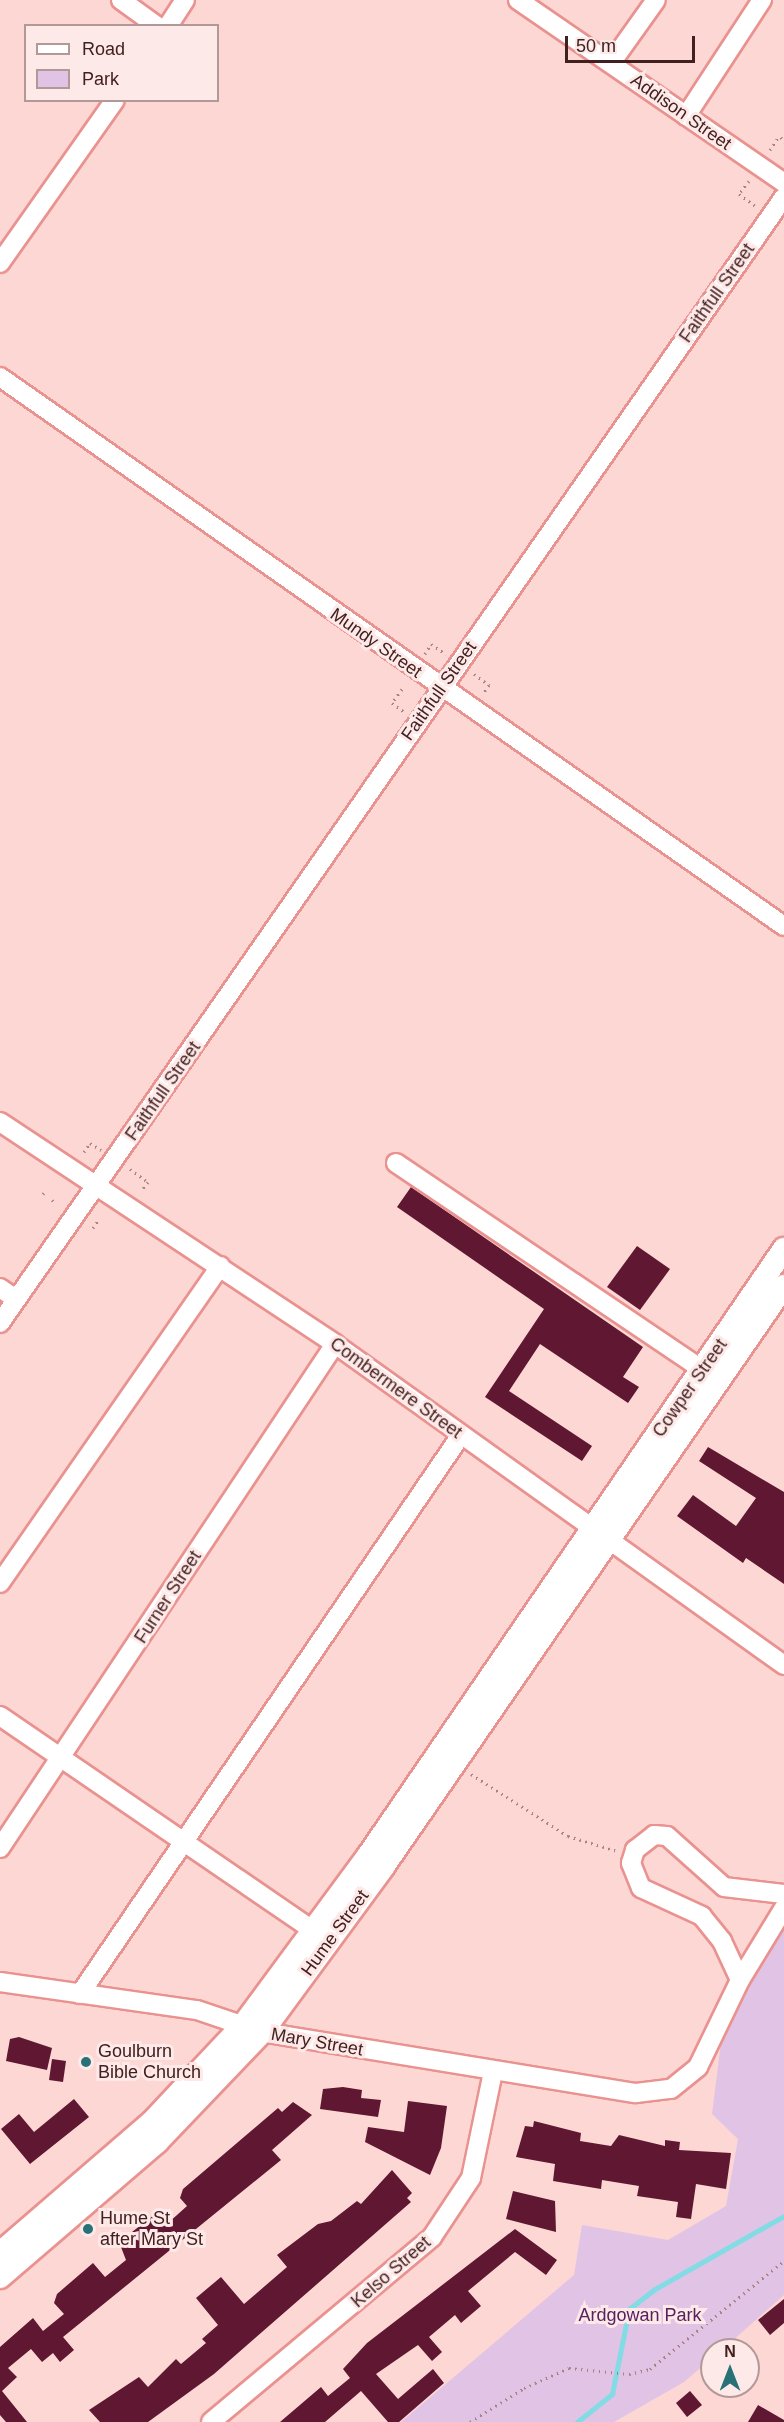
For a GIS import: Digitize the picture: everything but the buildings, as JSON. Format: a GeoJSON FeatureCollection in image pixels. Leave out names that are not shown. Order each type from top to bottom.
{"type":"FeatureCollection","features":[{"type":"Feature","properties":{"kind":"main road","name":"Cowper Street"},"geometry":{"type":"LineString","coordinates":[[602,1530],[703,1370],[784,1249]]}},
{"type":"Feature","properties":{"kind":"main road","name":"Cowper Street"},"geometry":{"type":"LineString","coordinates":[[602,1530],[784,1286]]}},
{"type":"Feature","properties":{"kind":"main road","name":"Hume Street"},"geometry":{"type":"LineString","coordinates":[[0,2277],[158,2142],[253,2028],[454,1763],[602,1530]]}},
{"type":"Feature","properties":{"kind":"main road","name":"Hume Street"},"geometry":{"type":"LineString","coordinates":[[0,2253],[152,2122],[253,2028],[313,1930],[602,1530]]}},
{"type":"Feature","properties":{"kind":"street"},"geometry":{"type":"LineString","coordinates":[[121,0],[154,24]]}},
{"type":"Feature","properties":{"kind":"street"},"geometry":{"type":"LineString","coordinates":[[169,24],[185,0]]}},
{"type":"Feature","properties":{"kind":"street","name":"Addison Street"},"geometry":{"type":"LineString","coordinates":[[518,0],[784,183]]}},
{"type":"Feature","properties":{"kind":"street"},"geometry":{"type":"LineString","coordinates":[[610,63],[656,0]]}},
{"type":"Feature","properties":{"kind":"street"},"geometry":{"type":"LineString","coordinates":[[686,116],[762,0]]}},
{"type":"Feature","properties":{"kind":"street"},"geometry":{"type":"LineString","coordinates":[[0,263],[114,102]]}},
{"type":"Feature","properties":{"kind":"street","name":"Faithfull Street"},"geometry":{"type":"LineString","coordinates":[[0,1323],[784,197]]}},
{"type":"Feature","properties":{"kind":"street","name":"Mundy Street"},"geometry":{"type":"LineString","coordinates":[[0,376],[441,688],[784,926]]}},
{"type":"Feature","properties":{"kind":"street","name":"Combermere Street"},"geometry":{"type":"LineString","coordinates":[[0,1122],[335,1344],[461,1435],[602,1530],[784,1665]]}},
{"type":"Feature","properties":{"kind":"street"},"geometry":{"type":"LineString","coordinates":[[396,1163],[703,1370]]}},
{"type":"Feature","properties":{"kind":"street"},"geometry":{"type":"LineString","coordinates":[[0,1583],[220,1266]]}},
{"type":"Feature","properties":{"kind":"street"},"geometry":{"type":"LineString","coordinates":[[0,1288],[16,1299]]}},
{"type":"Feature","properties":{"kind":"street","name":"Furner Street"},"geometry":{"type":"LineString","coordinates":[[0,1848],[62,1758],[335,1344]]}},
{"type":"Feature","properties":{"kind":"street"},"geometry":{"type":"LineString","coordinates":[[80,1994],[461,1435]]}},
{"type":"Feature","properties":{"kind":"street"},"geometry":{"type":"LineString","coordinates":[[0,1716],[313,1930]]}},
{"type":"Feature","properties":{"kind":"street"},"geometry":{"type":"LineString","coordinates":[[740,1980],[722,1941],[702,1916],[641,1888],[632,1869],[634,1854],[649,1838],[667,1836],[724,1887],[784,1894]]}},
{"type":"Feature","properties":{"kind":"street","name":"Mary Street"},"geometry":{"type":"LineString","coordinates":[[0,1982],[197,2010],[253,2028],[493,2072],[636,2093],[671,2089],[698,2067],[740,1980],[784,1908]]}},
{"type":"Feature","properties":{"kind":"street","name":"Kelso Street"},"geometry":{"type":"LineString","coordinates":[[213,2422],[440,2227],[471,2178],[493,2072]]}},
{"type":"Feature","properties":{"kind":"path"},"geometry":{"type":"LineString","coordinates":[[770,150],[780,136],[784,142]]}},
{"type":"Feature","properties":{"kind":"path"},"geometry":{"type":"LineString","coordinates":[[750,179],[740,194],[759,208]]}},
{"type":"Feature","properties":{"kind":"path"},"geometry":{"type":"LineString","coordinates":[[422,659],[431,644],[450,657]]}},
{"type":"Feature","properties":{"kind":"path"},"geometry":{"type":"LineString","coordinates":[[474,674],[489,685],[480,699]]}},
{"type":"Feature","properties":{"kind":"path"},"geometry":{"type":"LineString","coordinates":[[402,688],[392,703],[409,715]]}},
{"type":"Feature","properties":{"kind":"path"},"geometry":{"type":"LineString","coordinates":[[84,1152],[90,1143],[103,1151]]}},
{"type":"Feature","properties":{"kind":"path"},"geometry":{"type":"LineString","coordinates":[[130,1169],[148,1182],[141,1191]]}},
{"type":"Feature","properties":{"kind":"path"},"geometry":{"type":"LineString","coordinates":[[43,1194],[46,1190]]}},
{"type":"Feature","properties":{"kind":"path"},"geometry":{"type":"LineString","coordinates":[[93,1228],[99,1219]]}},
{"type":"Feature","properties":{"kind":"path"},"geometry":{"type":"LineString","coordinates":[[454,1763],[568,1836],[634,1854]]}},
{"type":"Feature","properties":{"kind":"path"},"geometry":{"type":"LineString","coordinates":[[470,2422],[524,2388],[569,2368],[639,2374],[663,2362],[784,2261]]}},
{"type":"Feature","properties":{"kind":"green space","name":"Ardgowan Park"},"geometry":{"type":"Polygon","coordinates":[[[784,1921],[784,2295],[736,2338],[700,2338],[700,2368],[684,2382],[614,2422],[401,2422],[574,2275],[582,2225],[668,2240],[726,2206],[738,2139],[712,2114],[722,2034],[784,1921]]]}},
{"type":"Feature","properties":{"kind":"waterway"},"geometry":{"type":"LineString","coordinates":[[577,2422],[612,2394],[629,2309],[653,2290],[784,2216]]}},
{"type":"Feature","properties":{"kind":"place","name":"Goulburn Bible Church"},"geometry":{"type":"Point","coordinates":[86,2062]}},
{"type":"Feature","properties":{"kind":"place","name":"Hume St after Mary St"},"geometry":{"type":"Point","coordinates":[88,2229]}}]}
